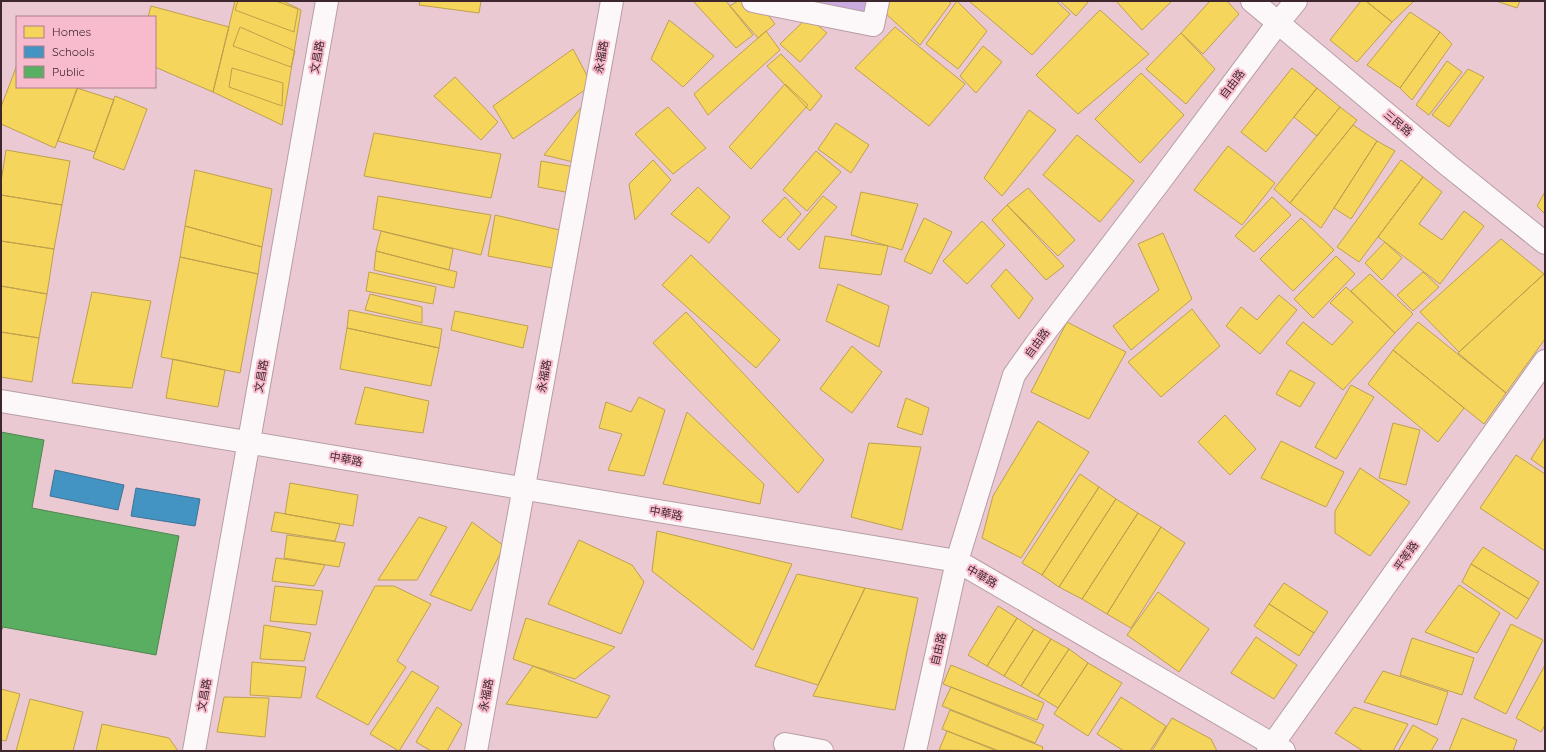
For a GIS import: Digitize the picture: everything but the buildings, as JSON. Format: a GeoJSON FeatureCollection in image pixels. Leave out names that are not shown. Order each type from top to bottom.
{"type":"FeatureCollection","features":[{"type":"Feature","properties":{"kind":"street","name":"文昌路"},"geometry":{"type":"LineString","coordinates":[[194,751],[327,1]]}},
{"type":"Feature","properties":{"kind":"street","name":"永福路"},"geometry":{"type":"LineString","coordinates":[[476,751],[612,1]]}},
{"type":"Feature","properties":{"kind":"street"},"geometry":{"type":"LineString","coordinates":[[753,1],[874,25],[878,1]]}},
{"type":"Feature","properties":{"kind":"street","name":"三民路"},"geometry":{"type":"LineString","coordinates":[[1252,1],[1449,166],[1545,243]]}},
{"type":"Feature","properties":{"kind":"street","name":"自由路"},"geometry":{"type":"LineString","coordinates":[[915,751],[957,561],[1014,375],[1278,22],[1296,1]]}},
{"type":"Feature","properties":{"kind":"street","name":"平等路"},"geometry":{"type":"LineString","coordinates":[[1275,749],[1545,361]]}},
{"type":"Feature","properties":{"kind":"street","name":"中華路"},"geometry":{"type":"LineString","coordinates":[[1,402],[957,561],[1275,749]]}},
{"type":"Feature","properties":{"kind":"street"},"geometry":{"type":"LineString","coordinates":[[785,744],[822,751]]}},
{"type":"Feature","properties":{"kind":"shaded area"},"geometry":{"type":"Polygon","coordinates":[[[784,1],[866,1],[863,17],[784,1]]]}}]}
